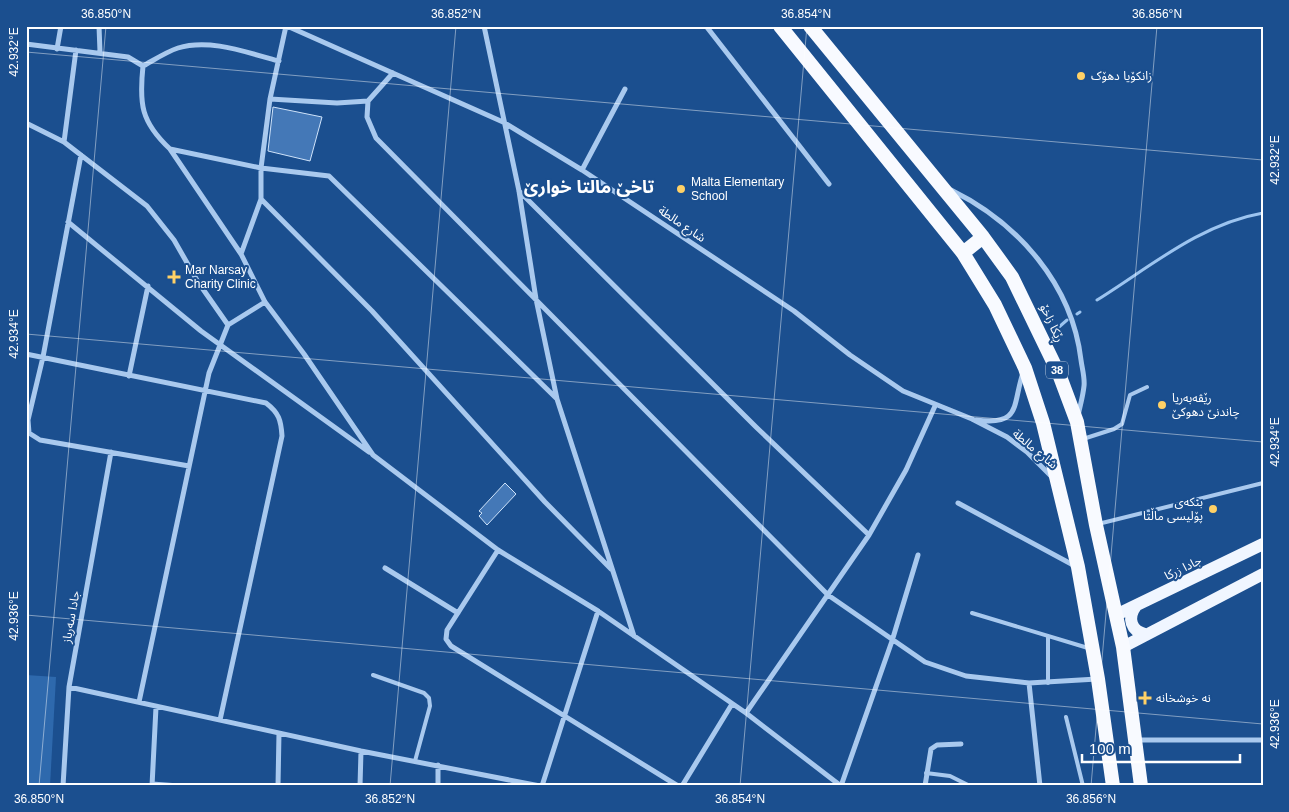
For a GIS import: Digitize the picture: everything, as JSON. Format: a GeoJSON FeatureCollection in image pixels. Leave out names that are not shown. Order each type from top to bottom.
{"type":"FeatureCollection","features":[{"type":"Feature","properties":{"kind":"highway","name":"38"},"geometry":{"type":"LineString","coordinates":[[780,26],[962,252],[994,305],[1025,368],[1058,482],[1078,567],[1098,679],[1113,786]]}},
{"type":"Feature","properties":{"kind":"highway","name":"ڕێکا زاخۆ"},"geometry":{"type":"LineString","coordinates":[[810,26],[983,237],[1012,277],[1038,326],[1077,422],[1081,440],[1096,525],[1123,647],[1136,740],[1140,786]]}},
{"type":"Feature","properties":{"kind":"highway"},"geometry":{"type":"LineString","coordinates":[[962,252],[983,237]]}},
{"type":"Feature","properties":{"kind":"main road","name":"جادا زرکا"},"geometry":{"type":"LineString","coordinates":[[1116,615],[1263,544]]}},
{"type":"Feature","properties":{"kind":"main road"},"geometry":{"type":"LineString","coordinates":[[1123,647],[1263,574]]}},
{"type":"Feature","properties":{"kind":"main road"},"geometry":{"type":"LineString","coordinates":[[1136,606],[1130,621],[1136,630],[1145,634]]}},
{"type":"Feature","properties":{"kind":"street"},"geometry":{"type":"LineString","coordinates":[[57,49],[61,26]]}},
{"type":"Feature","properties":{"kind":"street"},"geometry":{"type":"LineString","coordinates":[[99,26],[100,52]]}},
{"type":"Feature","properties":{"kind":"street"},"geometry":{"type":"LineString","coordinates":[[241,254],[261,199],[261,168],[270,99],[287,26]]}},
{"type":"Feature","properties":{"kind":"street","name":"شارع مالطة"},"geometry":{"type":"LineString","coordinates":[[287,26],[503,122],[582,170],[794,311],[850,355],[903,391],[935,406],[972,419],[1016,444],[1058,482]]}},
{"type":"Feature","properties":{"kind":"street"},"geometry":{"type":"LineString","coordinates":[[484,26],[519,191],[536,299],[557,398],[635,637]]}},
{"type":"Feature","properties":{"kind":"street"},"geometry":{"type":"LineString","coordinates":[[706,26],[829,184]]}},
{"type":"Feature","properties":{"kind":"street"},"geometry":{"type":"LineString","coordinates":[[26,44],[128,57],[143,66]]}},
{"type":"Feature","properties":{"kind":"street"},"geometry":{"type":"LineString","coordinates":[[143,66],[178,48],[191,46],[224,47],[279,61]]}},
{"type":"Feature","properties":{"kind":"street"},"geometry":{"type":"LineString","coordinates":[[64,142],[76,50]]}},
{"type":"Feature","properties":{"kind":"street"},"geometry":{"type":"LineString","coordinates":[[143,66],[140,92],[143,114],[154,135],[170,149],[241,254],[265,302],[304,354],[373,454]]}},
{"type":"Feature","properties":{"kind":"street"},"geometry":{"type":"LineString","coordinates":[[393,73],[368,101],[367,117],[376,138],[828,595],[925,662],[966,676],[1029,683],[1098,679]]}},
{"type":"Feature","properties":{"kind":"street"},"geometry":{"type":"LineString","coordinates":[[582,170],[625,89]]}},
{"type":"Feature","properties":{"kind":"street"},"geometry":{"type":"LineString","coordinates":[[270,99],[337,103],[368,101]]}},
{"type":"Feature","properties":{"kind":"street"},"geometry":{"type":"LineString","coordinates":[[26,123],[64,142],[147,206],[174,240],[198,282],[228,325]]}},
{"type":"Feature","properties":{"kind":"street"},"geometry":{"type":"LineString","coordinates":[[170,149],[261,168],[329,176],[557,398]]}},
{"type":"Feature","properties":{"kind":"street"},"geometry":{"type":"LineString","coordinates":[[81,155],[43,357],[28,420],[29,434],[40,440],[189,466]]}},
{"type":"Feature","properties":{"kind":"street"},"geometry":{"type":"LineString","coordinates":[[937,183],[991,212],[1037,256],[1067,303],[1078,336],[1084,384],[1077,422]]}},
{"type":"Feature","properties":{"kind":"street"},"geometry":{"type":"LineString","coordinates":[[519,191],[756,427],[869,535]]}},
{"type":"Feature","properties":{"kind":"street"},"geometry":{"type":"LineString","coordinates":[[261,199],[372,311],[544,502],[613,572]]}},
{"type":"Feature","properties":{"kind":"street"},"geometry":{"type":"LineString","coordinates":[[68,222],[221,346],[373,454],[498,550],[598,611],[746,713],[841,786],[892,641],[918,555]]}},
{"type":"Feature","properties":{"kind":"street"},"geometry":{"type":"LineString","coordinates":[[129,376],[148,286]]}},
{"type":"Feature","properties":{"kind":"street"},"geometry":{"type":"LineString","coordinates":[[139,702],[209,373],[228,325],[265,302]]}},
{"type":"Feature","properties":{"kind":"street"},"geometry":{"type":"LineString","coordinates":[[26,354],[266,403],[276,410],[282,420],[282,436],[220,720]]}},
{"type":"Feature","properties":{"kind":"street","name":"شارع مالطة"},"geometry":{"type":"LineString","coordinates":[[972,419],[994,422],[1008,417],[1016,408],[1018,388],[1025,368]]}},
{"type":"Feature","properties":{"kind":"street"},"geometry":{"type":"LineString","coordinates":[[746,713],[869,535],[906,470],[935,406]]}},
{"type":"Feature","properties":{"kind":"street","name":"جادا سەرباز"},"geometry":{"type":"LineString","coordinates":[[63,786],[69,687],[111,452]]}},
{"type":"Feature","properties":{"kind":"street"},"geometry":{"type":"LineString","coordinates":[[958,503],[1078,567]]}},
{"type":"Feature","properties":{"kind":"street"},"geometry":{"type":"LineString","coordinates":[[498,550],[447,630],[446,639],[451,646],[680,786],[732,704]]}},
{"type":"Feature","properties":{"kind":"street"},"geometry":{"type":"LineString","coordinates":[[385,568],[458,613]]}},
{"type":"Feature","properties":{"kind":"street"},"geometry":{"type":"LineString","coordinates":[[69,687],[361,751],[541,786],[598,611]]}},
{"type":"Feature","properties":{"kind":"street"},"geometry":{"type":"LineString","coordinates":[[1029,683],[1040,786]]}},
{"type":"Feature","properties":{"kind":"street"},"geometry":{"type":"LineString","coordinates":[[156,707],[152,785],[179,786]]}},
{"type":"Feature","properties":{"kind":"street"},"geometry":{"type":"LineString","coordinates":[[278,786],[279,733]]}},
{"type":"Feature","properties":{"kind":"street"},"geometry":{"type":"LineString","coordinates":[[1136,740],[1263,740]]}},
{"type":"Feature","properties":{"kind":"street"},"geometry":{"type":"LineString","coordinates":[[925,786],[931,749],[937,745],[961,744]]}},
{"type":"Feature","properties":{"kind":"street"},"geometry":{"type":"LineString","coordinates":[[360,786],[361,751]]}},
{"type":"Feature","properties":{"kind":"street"},"geometry":{"type":"LineString","coordinates":[[438,765],[438,786]]}},
{"type":"Feature","properties":{"kind":"lane"},"geometry":{"type":"LineString","coordinates":[[1081,440],[1119,426],[1124,419],[1130,395],[1147,387]]}},
{"type":"Feature","properties":{"kind":"lane"},"geometry":{"type":"LineString","coordinates":[[1096,525],[1263,483]]}},
{"type":"Feature","properties":{"kind":"lane"},"geometry":{"type":"LineString","coordinates":[[972,613],[1093,649]]}},
{"type":"Feature","properties":{"kind":"lane"},"geometry":{"type":"LineString","coordinates":[[1048,636],[1048,683]]}},
{"type":"Feature","properties":{"kind":"lane"},"geometry":{"type":"LineString","coordinates":[[372,675],[424,693],[429,698],[430,706],[415,761]]}},
{"type":"Feature","properties":{"kind":"lane"},"geometry":{"type":"LineString","coordinates":[[1066,718],[1083,786]]}},
{"type":"Feature","properties":{"kind":"lane"},"geometry":{"type":"LineString","coordinates":[[926,773],[950,776],[970,786]]}},
{"type":"Feature","properties":{"kind":"shaded area"},"geometry":{"type":"Polygon","coordinates":[[[26,675],[56,677],[50,786],[26,786],[26,675]]]}},
{"type":"Feature","properties":{"kind":"building"},"geometry":{"type":"Polygon","coordinates":[[[273,107],[322,117],[310,161],[268,151],[273,107]]]}},
{"type":"Feature","properties":{"kind":"building"},"geometry":{"type":"Polygon","coordinates":[[[505,483],[516,494],[487,525],[479,516],[482,513],[479,511],[505,483]]]}},
{"type":"Feature","properties":{"kind":"waterway"},"geometry":{"type":"LineString","coordinates":[[1097,300],[1176,248],[1218,227],[1263,213]]}},
{"type":"Feature","properties":{"kind":"waterway"},"geometry":{"type":"LineString","coordinates":[[1059,327],[1067,320]]}},
{"type":"Feature","properties":{"kind":"place","name":"زانکۆیا دهۆک"},"geometry":{"type":"Point","coordinates":[1081,76]}},
{"type":"Feature","properties":{"kind":"place","name":"Malta Elementary School"},"geometry":{"type":"Point","coordinates":[681,189]}},
{"type":"Feature","properties":{"kind":"place","name":"Mar Narsay Charity Clinic"},"geometry":{"type":"Point","coordinates":[174,277]}},
{"type":"Feature","properties":{"kind":"place","name":"رێڤەبەریا چاندنێ دهوکێ"},"geometry":{"type":"Point","coordinates":[1162,405]}},
{"type":"Feature","properties":{"kind":"place","name":"بنکەی پۆلیسی ماڵتا"},"geometry":{"type":"Point","coordinates":[1213,509]}},
{"type":"Feature","properties":{"kind":"place","name":"نه خوشخانه"},"geometry":{"type":"Point","coordinates":[1145,698]}},
{"type":"Feature","properties":{"kind":"district","name":"تاخێ مالتا خوارێ"},"geometry":{"type":"Point","coordinates":[589,187]}}]}
